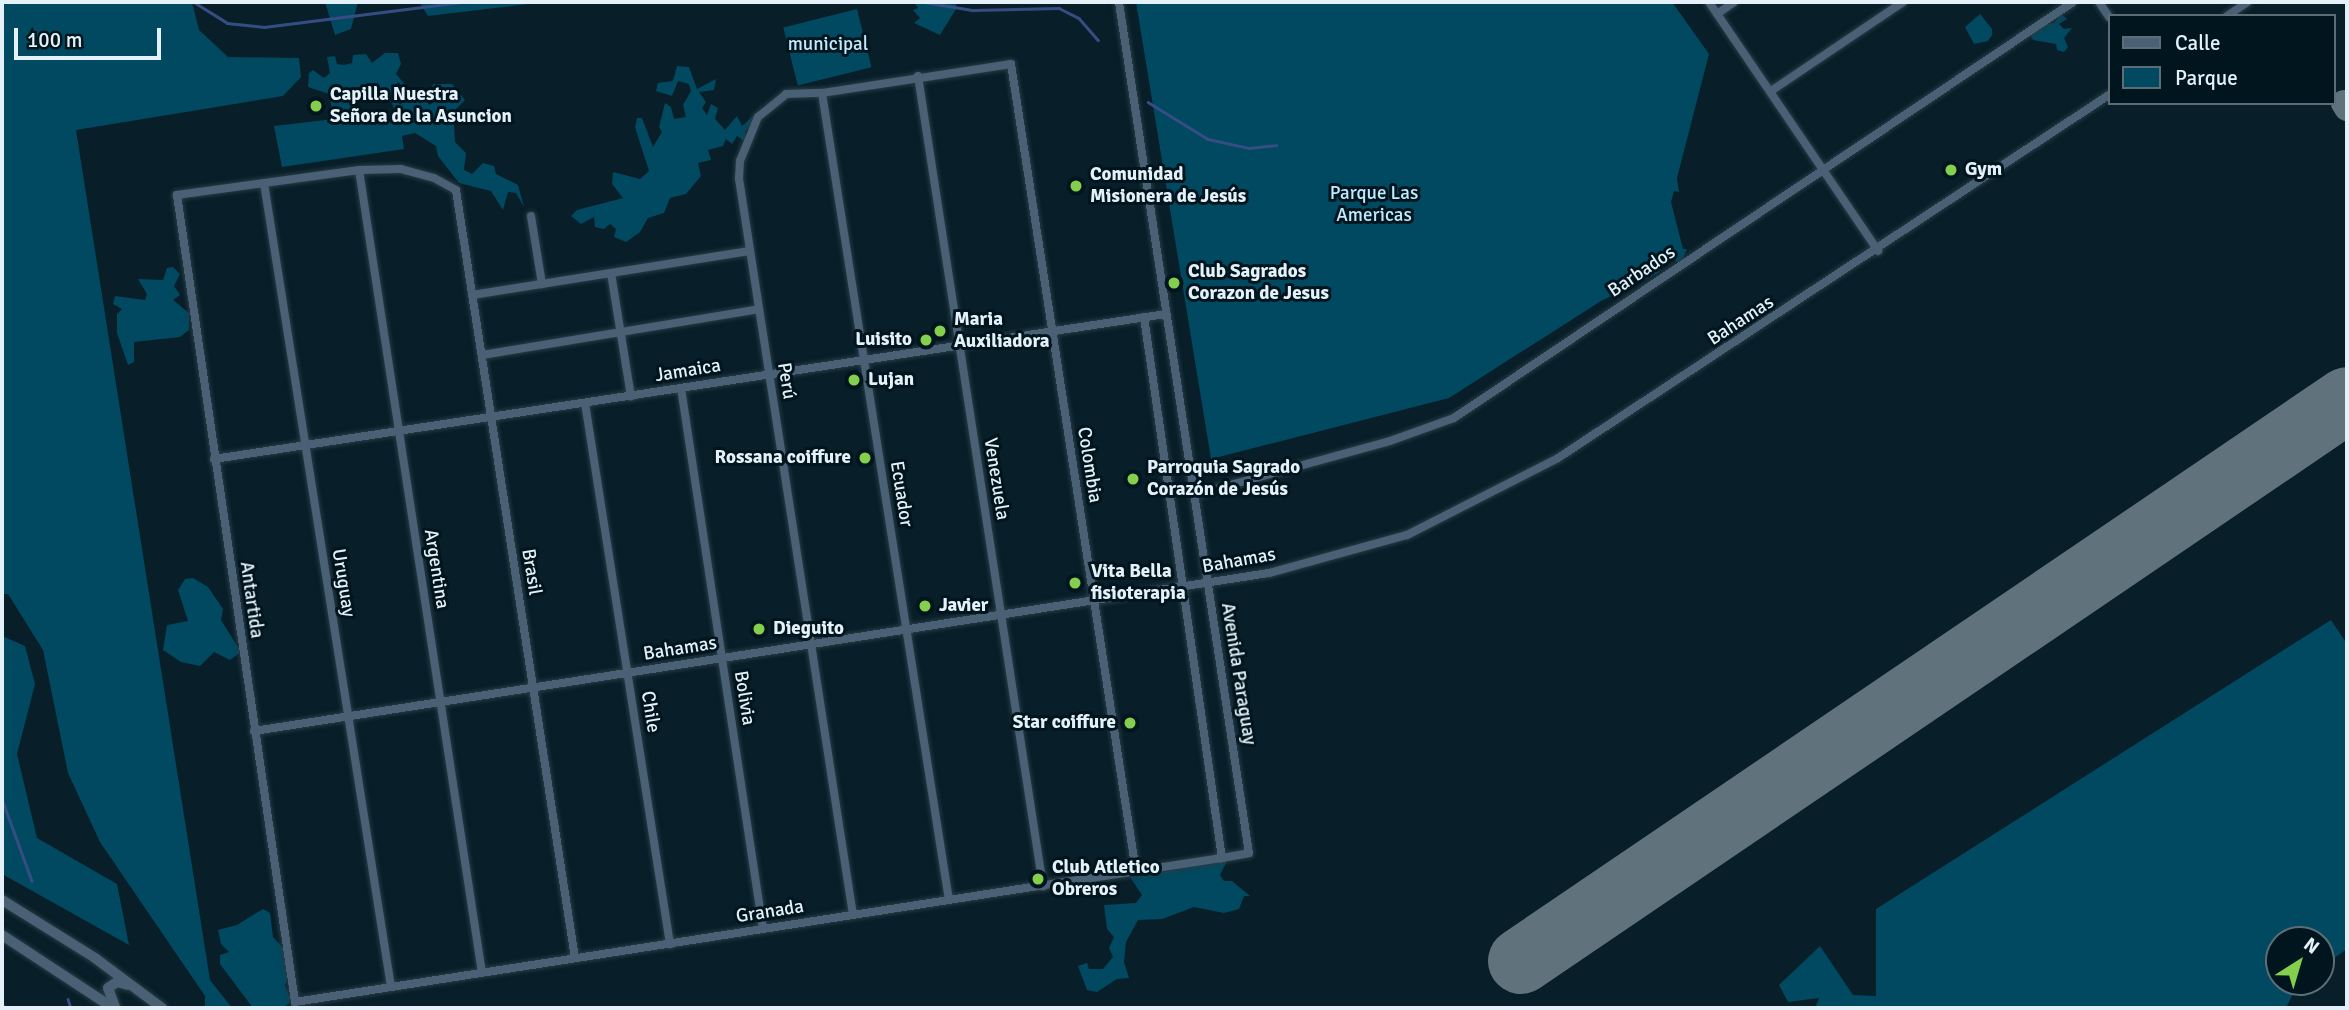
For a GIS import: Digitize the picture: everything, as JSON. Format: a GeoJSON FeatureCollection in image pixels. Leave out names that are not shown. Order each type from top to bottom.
{"type":"FeatureCollection","features":[{"type":"Feature","properties":{"kind":"street","name":"Avenida Paraguay"},"geometry":{"type":"LineString","coordinates":[[1119,2],[1249,853]]}},
{"type":"Feature","properties":{"kind":"street"},"geometry":{"type":"LineString","coordinates":[[1709,2],[1878,251]]}},
{"type":"Feature","properties":{"kind":"street"},"geometry":{"type":"LineString","coordinates":[[1717,14],[1734,2]]}},
{"type":"Feature","properties":{"kind":"street"},"geometry":{"type":"LineString","coordinates":[[1771,91],[1903,2]]}},
{"type":"Feature","properties":{"kind":"street","name":"Barbados"},"geometry":{"type":"LineString","coordinates":[[1194,495],[1390,442],[1454,418],[2073,2]]}},
{"type":"Feature","properties":{"kind":"street"},"geometry":{"type":"LineString","coordinates":[[2230,14],[2248,2]]}},
{"type":"Feature","properties":{"kind":"street","name":"Perú"},"geometry":{"type":"LineString","coordinates":[[853,915],[739,179],[744,145],[771,102],[786,94],[822,93],[918,76],[1011,64]]}},
{"type":"Feature","properties":{"kind":"street","name":"Colombia"},"geometry":{"type":"LineString","coordinates":[[1011,64],[1136,871]]}},
{"type":"Feature","properties":{"kind":"street","name":"Venezuela"},"geometry":{"type":"LineString","coordinates":[[918,76],[1043,886]]}},
{"type":"Feature","properties":{"kind":"street","name":"Ecuador"},"geometry":{"type":"LineString","coordinates":[[822,93],[949,900]]}},
{"type":"Feature","properties":{"kind":"street","name":"Bahamas"},"geometry":{"type":"LineString","coordinates":[[254,731],[1269,573],[1406,535],[1558,458],[1878,251],[2108,95]]}},
{"type":"Feature","properties":{"kind":"street","name":"Brasil"},"geometry":{"type":"LineString","coordinates":[[359,170],[401,169],[434,178],[456,190],[575,958]]}},
{"type":"Feature","properties":{"kind":"street"},"geometry":{"type":"LineString","coordinates":[[264,183],[359,170]]}},
{"type":"Feature","properties":{"kind":"street","name":"Argentina"},"geometry":{"type":"LineString","coordinates":[[359,170],[482,973]]}},
{"type":"Feature","properties":{"kind":"street","name":"Antartida"},"geometry":{"type":"LineString","coordinates":[[264,183],[184,192],[175,202],[295,1002]]}},
{"type":"Feature","properties":{"kind":"street","name":"Uruguay"},"geometry":{"type":"LineString","coordinates":[[264,183],[391,987]]}},
{"type":"Feature","properties":{"kind":"street"},"geometry":{"type":"LineString","coordinates":[[531,216],[542,284]]}},
{"type":"Feature","properties":{"kind":"street"},"geometry":{"type":"LineString","coordinates":[[472,295],[750,251]]}},
{"type":"Feature","properties":{"kind":"street"},"geometry":{"type":"LineString","coordinates":[[611,273],[631,396]]}},
{"type":"Feature","properties":{"kind":"street"},"geometry":{"type":"LineString","coordinates":[[482,355],[759,309]]}},
{"type":"Feature","properties":{"kind":"street","name":"Jamaica"},"geometry":{"type":"LineString","coordinates":[[214,459],[1166,314]]}},
{"type":"Feature","properties":{"kind":"street"},"geometry":{"type":"LineString","coordinates":[[1144,317],[1223,858]]}},
{"type":"Feature","properties":{"kind":"street","name":"Bolivia"},"geometry":{"type":"LineString","coordinates":[[681,388],[763,929]]}},
{"type":"Feature","properties":{"kind":"street","name":"Chile"},"geometry":{"type":"LineString","coordinates":[[585,403],[670,944]]}},
{"type":"Feature","properties":{"kind":"street","name":"Granada"},"geometry":{"type":"LineString","coordinates":[[295,1002],[1249,853]]}},
{"type":"Feature","properties":{"kind":"street"},"geometry":{"type":"LineString","coordinates":[[2,900],[162,1008]]}},
{"type":"Feature","properties":{"kind":"street"},"geometry":{"type":"LineString","coordinates":[[2,935],[114,1008]]}},
{"type":"Feature","properties":{"kind":"street"},"geometry":{"type":"LineString","coordinates":[[114,1008],[107,993],[112,984],[137,989]]}},
{"type":"Feature","properties":{"kind":"green space"},"geometry":{"type":"Polygon","coordinates":[[[2,2],[192,2],[199,30],[228,57],[299,58],[301,77],[283,96],[76,130],[210,980],[232,1008],[205,1008],[205,996],[100,842],[68,773],[43,650],[8,594],[2,594],[2,2]]]}},
{"type":"Feature","properties":{"kind":"green space"},"geometry":{"type":"Polygon","coordinates":[[[325,2],[358,2],[351,29],[335,35],[325,2]]]}},
{"type":"Feature","properties":{"kind":"green space"},"geometry":{"type":"Polygon","coordinates":[[[419,2],[545,2],[428,16],[419,2]]]}},
{"type":"Feature","properties":{"kind":"green space"},"geometry":{"type":"Polygon","coordinates":[[[914,2],[956,2],[956,9],[940,35],[914,23],[920,18],[913,10],[918,8],[914,2]]]}},
{"type":"Feature","properties":{"kind":"green space","name":"Parque Las Americas"},"geometry":{"type":"Polygon","coordinates":[[[1136,2],[1672,2],[1709,54],[1677,178],[1679,192],[1674,191],[1671,202],[1683,249],[1687,249],[1681,264],[1670,257],[1658,273],[1601,301],[1449,398],[1211,459],[1136,2]]]}},
{"type":"Feature","properties":{"kind":"green space","name":"municipal"},"geometry":{"type":"Polygon","coordinates":[[[857,9],[872,67],[798,86],[783,27],[857,9]]]}},
{"type":"Feature","properties":{"kind":"green space"},"geometry":{"type":"Polygon","coordinates":[[[1980,14],[1992,29],[1992,35],[1988,41],[1974,44],[1965,27],[1980,14]]]}},
{"type":"Feature","properties":{"kind":"green space"},"geometry":{"type":"Polygon","coordinates":[[[2061,14],[2067,19],[2059,24],[2064,29],[2072,28],[2064,38],[2068,47],[2064,52],[2057,50],[2056,44],[2033,40],[2030,34],[2042,24],[2054,23],[2061,14]]]}},
{"type":"Feature","properties":{"kind":"green space"},"geometry":{"type":"Polygon","coordinates":[[[385,53],[398,53],[401,64],[396,74],[412,93],[423,95],[429,105],[440,99],[431,92],[433,84],[452,84],[465,100],[455,110],[468,117],[454,124],[455,142],[466,153],[464,170],[472,174],[483,163],[494,166],[496,174],[518,185],[524,207],[516,193],[508,192],[503,210],[491,191],[459,183],[438,156],[436,146],[415,133],[402,136],[404,149],[282,167],[274,126],[334,119],[329,94],[308,87],[309,73],[313,70],[324,78],[330,73],[327,57],[335,56],[337,64],[344,65],[352,63],[353,55],[366,54],[372,63],[385,53]],[[370,89],[344,118],[396,113],[387,92],[370,89]]]}},
{"type":"Feature","properties":{"kind":"green space"},"geometry":{"type":"Polygon","coordinates":[[[677,66],[689,67],[697,89],[716,79],[714,90],[699,92],[706,102],[702,108],[707,115],[711,104],[718,108],[715,119],[725,130],[737,116],[742,126],[753,116],[754,123],[745,131],[746,142],[737,136],[732,144],[726,139],[723,146],[708,150],[711,160],[698,163],[701,176],[686,194],[670,198],[664,213],[648,218],[640,232],[626,242],[614,237],[616,229],[610,224],[604,229],[595,227],[594,217],[581,224],[571,216],[577,210],[623,198],[612,184],[613,172],[640,179],[649,171],[635,127],[637,118],[642,118],[653,147],[662,132],[659,127],[665,103],[671,107],[674,119],[686,117],[683,105],[691,91],[689,84],[678,81],[672,96],[656,91],[658,83],[673,81],[677,66]]]}},
{"type":"Feature","properties":{"kind":"green space"},"geometry":{"type":"Polygon","coordinates":[[[173,267],[180,274],[174,286],[180,295],[173,300],[189,313],[189,330],[180,337],[134,342],[134,362],[128,365],[117,333],[117,314],[122,309],[113,304],[115,296],[145,300],[147,294],[138,279],[163,280],[167,268],[173,267]]]}},
{"type":"Feature","properties":{"kind":"green space"},"geometry":{"type":"Polygon","coordinates":[[[193,578],[208,587],[223,609],[221,620],[241,652],[230,660],[214,652],[200,666],[181,662],[163,650],[167,625],[188,621],[178,590],[185,579],[193,578]]]}},
{"type":"Feature","properties":{"kind":"green space"},"geometry":{"type":"Polygon","coordinates":[[[2331,620],[2347,644],[2347,949],[2335,957],[2335,926],[2265,926],[2265,996],[2292,996],[2286,1008],[1815,1008],[1819,998],[1788,1002],[1779,985],[1820,946],[1853,995],[1876,996],[1876,909],[2331,620]]]}},
{"type":"Feature","properties":{"kind":"green space"},"geometry":{"type":"Polygon","coordinates":[[[2,636],[25,646],[35,684],[17,754],[37,838],[117,884],[129,945],[2,874],[2,636]]]}},
{"type":"Feature","properties":{"kind":"green space"},"geometry":{"type":"Polygon","coordinates":[[[1227,861],[1220,875],[1224,881],[1232,881],[1250,896],[1244,896],[1239,909],[1224,913],[1194,907],[1162,919],[1138,920],[1126,942],[1124,962],[1129,978],[1117,979],[1097,992],[1087,990],[1078,966],[1087,963],[1089,969],[1103,969],[1113,957],[1109,948],[1114,937],[1107,929],[1104,905],[1136,903],[1142,895],[1130,877],[1227,861]]]}},
{"type":"Feature","properties":{"kind":"green space"},"geometry":{"type":"Polygon","coordinates":[[[263,909],[270,913],[273,937],[287,952],[289,975],[285,985],[291,1001],[284,1008],[253,1008],[220,964],[220,955],[229,952],[221,944],[218,930],[237,925],[263,909]]]}},
{"type":"Feature","properties":{"kind":"waterway"},"geometry":{"type":"LineString","coordinates":[[194,2],[227,23],[264,27],[461,2]]}},
{"type":"Feature","properties":{"kind":"waterway"},"geometry":{"type":"LineString","coordinates":[[924,2],[973,10],[1059,8],[1079,18],[1098,40]]}},
{"type":"Feature","properties":{"kind":"waterway"},"geometry":{"type":"LineString","coordinates":[[1148,102],[1208,139],[1249,148],[1276,145]]}},
{"type":"Feature","properties":{"kind":"waterway"},"geometry":{"type":"LineString","coordinates":[[2,799],[32,881]]}},
{"type":"Feature","properties":{"kind":"waterway"},"geometry":{"type":"LineString","coordinates":[[68,999],[71,1008]]}},
{"type":"Feature","properties":{"kind":"waterway"},"geometry":{"type":"LineString","coordinates":[[2,1005],[7,1008]]}},
{"type":"Feature","properties":{"kind":"taxiway"},"geometry":{"type":"LineString","coordinates":[[2344,103],[2347,108]]}},
{"type":"Feature","properties":{"kind":"runway"},"geometry":{"type":"LineString","coordinates":[[1521,961],[2347,400]]}},
{"type":"Feature","properties":{"kind":"place","name":"Capilla Nuestra Señora de la Asuncion"},"geometry":{"type":"Point","coordinates":[316,106]}},
{"type":"Feature","properties":{"kind":"place","name":"Gym"},"geometry":{"type":"Point","coordinates":[1951,170]}},
{"type":"Feature","properties":{"kind":"place","name":"Comunidad Misionera de Jesús"},"geometry":{"type":"Point","coordinates":[1076,186]}},
{"type":"Feature","properties":{"kind":"place","name":"Club Sagrados Corazon de Jesus"},"geometry":{"type":"Point","coordinates":[1174,283]}},
{"type":"Feature","properties":{"kind":"place","name":"Maria Auxiliadora"},"geometry":{"type":"Point","coordinates":[940,331]}},
{"type":"Feature","properties":{"kind":"place","name":"Luisito"},"geometry":{"type":"Point","coordinates":[926,340]}},
{"type":"Feature","properties":{"kind":"place","name":"Lujan"},"geometry":{"type":"Point","coordinates":[854,380]}},
{"type":"Feature","properties":{"kind":"place","name":"Rossana coiffure"},"geometry":{"type":"Point","coordinates":[865,458]}},
{"type":"Feature","properties":{"kind":"place","name":"Parroquia Sagrado Corazón de Jesús"},"geometry":{"type":"Point","coordinates":[1133,479]}},
{"type":"Feature","properties":{"kind":"place","name":"Vita Bella fisioterapia"},"geometry":{"type":"Point","coordinates":[1075,583]}},
{"type":"Feature","properties":{"kind":"place","name":"Javier"},"geometry":{"type":"Point","coordinates":[925,606]}},
{"type":"Feature","properties":{"kind":"place","name":"Dieguito"},"geometry":{"type":"Point","coordinates":[759,629]}},
{"type":"Feature","properties":{"kind":"place","name":"Star coiffure"},"geometry":{"type":"Point","coordinates":[1130,723]}},
{"type":"Feature","properties":{"kind":"place","name":"Club Atletico Obreros"},"geometry":{"type":"Point","coordinates":[1038,879]}}]}
